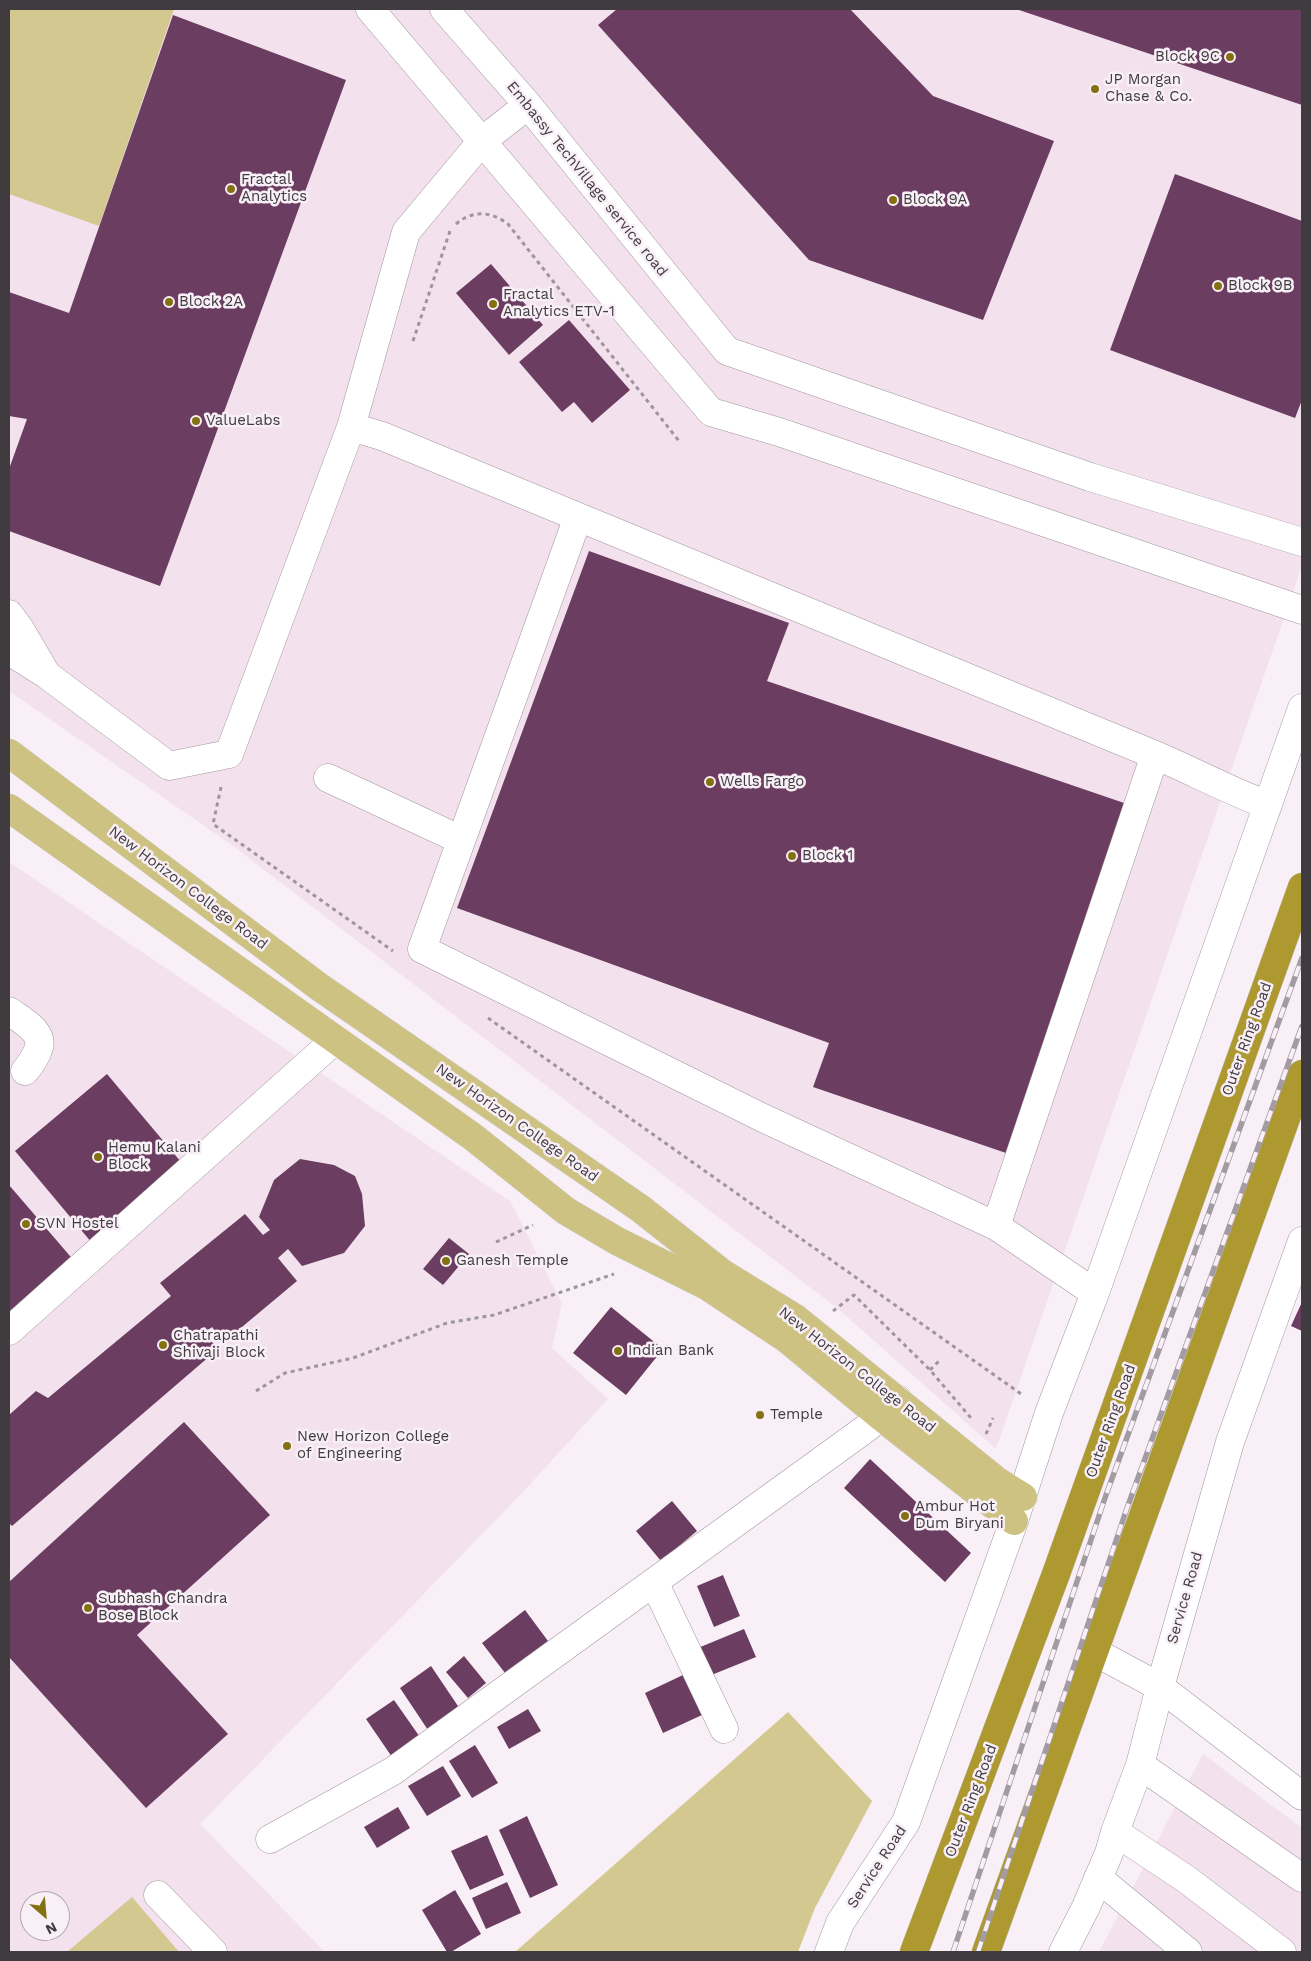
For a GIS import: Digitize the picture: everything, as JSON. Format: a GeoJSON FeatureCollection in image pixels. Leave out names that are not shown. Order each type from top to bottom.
{"type":"FeatureCollection","features":[{"type":"Feature","properties":{"kind":"highway","name":"Outer Ring Road"},"geometry":{"type":"LineString","coordinates":[[914,1952],[1056,1574],[1302,887]]}},
{"type":"Feature","properties":{"kind":"highway"},"geometry":{"type":"LineString","coordinates":[[986,1952],[1302,1074]]}},
{"type":"Feature","properties":{"kind":"main road","name":"New Horizon College Road"},"geometry":{"type":"LineString","coordinates":[[9,753],[318,986],[641,1209],[722,1273],[795,1318],[889,1408]]}},
{"type":"Feature","properties":{"kind":"main road","name":"New Horizon College Road"},"geometry":{"type":"LineString","coordinates":[[9,808],[473,1137],[566,1211],[617,1240],[707,1286],[889,1408],[1018,1509]]}},
{"type":"Feature","properties":{"kind":"street"},"geometry":{"type":"LineString","coordinates":[[370,9],[711,412],[798,438],[1302,610]]}},
{"type":"Feature","properties":{"kind":"street","name":"Embassy TechVillage service road"},"geometry":{"type":"LineString","coordinates":[[444,9],[528,105],[727,351],[1090,477],[1302,542]]}},
{"type":"Feature","properties":{"kind":"street"},"geometry":{"type":"LineString","coordinates":[[9,651],[47,675],[169,766],[229,754],[351,427],[406,232],[482,141],[528,105]]}},
{"type":"Feature","properties":{"kind":"street"},"geometry":{"type":"LineString","coordinates":[[351,427],[382,436],[1155,755],[1198,773],[1242,796],[1268,804]]}},
{"type":"Feature","properties":{"kind":"street"},"geometry":{"type":"LineString","coordinates":[[578,517],[422,949],[763,1118],[996,1226],[1095,1293]]}},
{"type":"Feature","properties":{"kind":"street"},"geometry":{"type":"LineString","coordinates":[[9,614],[47,675]]}},
{"type":"Feature","properties":{"kind":"street","name":"Service Road"},"geometry":{"type":"LineString","coordinates":[[829,1952],[840,1923],[906,1822],[1018,1509],[1048,1413],[1095,1293],[1302,708]]}},
{"type":"Feature","properties":{"kind":"street"},"geometry":{"type":"LineString","coordinates":[[996,1226],[1155,755]]}},
{"type":"Feature","properties":{"kind":"street"},"geometry":{"type":"LineString","coordinates":[[328,778],[461,840]]}},
{"type":"Feature","properties":{"kind":"street"},"geometry":{"type":"LineString","coordinates":[[9,1012],[33,1029],[38,1036],[40,1049],[25,1072]]}},
{"type":"Feature","properties":{"kind":"street"},"geometry":{"type":"LineString","coordinates":[[9,1332],[335,1040]]}},
{"type":"Feature","properties":{"kind":"street","name":"Service Road"},"geometry":{"type":"LineString","coordinates":[[1063,1952],[1109,1854],[1115,1832],[1140,1765],[1160,1687],[1230,1442],[1302,1241]]}},
{"type":"Feature","properties":{"kind":"street"},"geometry":{"type":"LineString","coordinates":[[270,1839],[393,1772],[868,1427],[889,1408]]}},
{"type":"Feature","properties":{"kind":"street"},"geometry":{"type":"LineString","coordinates":[[654,1582],[724,1729]]}},
{"type":"Feature","properties":{"kind":"street"},"geometry":{"type":"LineString","coordinates":[[1095,1652],[1160,1687],[1302,1796]]}},
{"type":"Feature","properties":{"kind":"street"},"geometry":{"type":"LineString","coordinates":[[1140,1765],[1302,1878]]}},
{"type":"Feature","properties":{"kind":"street"},"geometry":{"type":"LineString","coordinates":[[1115,1832],[1186,1879],[1282,1952]]}},
{"type":"Feature","properties":{"kind":"street"},"geometry":{"type":"LineString","coordinates":[[1098,1878],[1188,1952]]}},
{"type":"Feature","properties":{"kind":"street"},"geometry":{"type":"LineString","coordinates":[[158,1895],[213,1952]]}},
{"type":"Feature","properties":{"kind":"path"},"geometry":{"type":"LineString","coordinates":[[413,341],[449,232],[456,223],[466,216],[488,214],[499,217],[508,224],[679,441]]}},
{"type":"Feature","properties":{"kind":"path"},"geometry":{"type":"LineString","coordinates":[[229,754],[213,824],[399,956]]}},
{"type":"Feature","properties":{"kind":"path"},"geometry":{"type":"LineString","coordinates":[[480,1013],[1032,1402]]}},
{"type":"Feature","properties":{"kind":"path"},"geometry":{"type":"LineString","coordinates":[[496,1242],[566,1211]]}},
{"type":"Feature","properties":{"kind":"path"},"geometry":{"type":"LineString","coordinates":[[256,1391],[285,1373],[353,1358],[447,1323],[494,1315],[615,1274]]}},
{"type":"Feature","properties":{"kind":"path"},"geometry":{"type":"LineString","coordinates":[[826,1315],[854,1295],[930,1370],[973,1421]]}},
{"type":"Feature","properties":{"kind":"path"},"geometry":{"type":"LineString","coordinates":[[930,1370],[941,1359]]}},
{"type":"Feature","properties":{"kind":"path"},"geometry":{"type":"LineString","coordinates":[[979,1428],[985,1435],[993,1418]]}},
{"type":"Feature","properties":{"kind":"shaded area"},"geometry":{"type":"Polygon","coordinates":[[[9,9],[1302,9],[1302,566],[996,1449],[837,1308],[229,843],[9,691],[9,9]]]}},
{"type":"Feature","properties":{"kind":"shaded area"},"geometry":{"type":"Polygon","coordinates":[[[9,9],[174,9],[99,226],[9,194],[9,9]]]}},
{"type":"Feature","properties":{"kind":"shaded area","name":"New Horizon College of Engineering"},"geometry":{"type":"Polygon","coordinates":[[[9,862],[510,1201],[562,1303],[552,1348],[608,1399],[522,1493],[200,1824],[325,1952],[9,1952],[9,862]]]}},
{"type":"Feature","properties":{"kind":"shaded area"},"geometry":{"type":"Polygon","coordinates":[[[788,1712],[872,1801],[815,1908],[798,1952],[515,1952],[788,1712]]]}},
{"type":"Feature","properties":{"kind":"shaded area"},"geometry":{"type":"Polygon","coordinates":[[[1203,1754],[1302,1828],[1302,1952],[1099,1952],[1203,1754]]]}},
{"type":"Feature","properties":{"kind":"shaded area"},"geometry":{"type":"Polygon","coordinates":[[[132,1897],[179,1952],[67,1952],[132,1897]]]}},
{"type":"Feature","properties":{"kind":"building","name":"Block 9A"},"geometry":{"type":"Polygon","coordinates":[[[617,9],[850,9],[933,96],[1054,141],[983,320],[809,260],[598,25],[617,9]]]}},
{"type":"Feature","properties":{"kind":"building","name":"Block 9C"},"geometry":{"type":"Polygon","coordinates":[[[1016,9],[1302,9],[1302,105],[1016,9]]]}},
{"type":"Feature","properties":{"kind":"building","name":"Block 2A"},"geometry":{"type":"Polygon","coordinates":[[[173,15],[346,80],[160,586],[9,531],[9,469],[27,419],[9,416],[9,292],[69,313],[173,15]]]}},
{"type":"Feature","properties":{"kind":"building","name":"Block 9B"},"geometry":{"type":"Polygon","coordinates":[[[1175,174],[1302,221],[1302,400],[1295,418],[1110,350],[1175,174]]]}},
{"type":"Feature","properties":{"kind":"building"},"geometry":{"type":"Polygon","coordinates":[[[491,264],[543,325],[509,355],[456,293],[491,264]]]}},
{"type":"Feature","properties":{"kind":"building"},"geometry":{"type":"Polygon","coordinates":[[[569,320],[630,390],[592,423],[574,402],[562,412],[519,362],[569,320]]]}},
{"type":"Feature","properties":{"kind":"building","name":"Block 1"},"geometry":{"type":"Polygon","coordinates":[[[589,551],[789,623],[767,681],[1127,804],[1006,1153],[813,1087],[829,1043],[457,908],[589,551]]]}},
{"type":"Feature","properties":{"kind":"building","name":"Hemu Kalani Block"},"geometry":{"type":"Polygon","coordinates":[[[107,1074],[181,1162],[92,1243],[15,1151],[107,1074]]]}},
{"type":"Feature","properties":{"kind":"building","name":"Chatrapathi Shivaji Block"},"geometry":{"type":"Polygon","coordinates":[[[300,1159],[334,1165],[355,1176],[362,1194],[365,1226],[344,1253],[302,1266],[288,1249],[278,1258],[297,1281],[224,1342],[212,1327],[204,1333],[218,1349],[12,1526],[9,1523],[9,1415],[36,1391],[48,1398],[171,1296],[160,1283],[245,1214],[263,1235],[270,1230],[259,1217],[274,1180],[300,1159]]]}},
{"type":"Feature","properties":{"kind":"building","name":"SVN Hostel"},"geometry":{"type":"Polygon","coordinates":[[[9,1185],[76,1263],[9,1321],[9,1185]]]}},
{"type":"Feature","properties":{"kind":"building","name":"Ganesh Temple"},"geometry":{"type":"Polygon","coordinates":[[[449,1238],[469,1254],[443,1285],[423,1269],[449,1238]]]}},
{"type":"Feature","properties":{"kind":"building"},"geometry":{"type":"Polygon","coordinates":[[[1302,1302],[1302,1331],[1291,1326],[1302,1302]]]}},
{"type":"Feature","properties":{"kind":"building","name":"Indian Bank"},"geometry":{"type":"Polygon","coordinates":[[[611,1307],[663,1349],[626,1395],[573,1353],[611,1307]]]}},
{"type":"Feature","properties":{"kind":"building","name":"Subhash Chandra Bose Block"},"geometry":{"type":"Polygon","coordinates":[[[184,1422],[270,1515],[137,1635],[228,1734],[146,1808],[9,1657],[9,1582],[184,1422]]]}},
{"type":"Feature","properties":{"kind":"building"},"geometry":{"type":"Polygon","coordinates":[[[870,1459],[971,1553],[945,1582],[844,1488],[870,1459]]]}},
{"type":"Feature","properties":{"kind":"building"},"geometry":{"type":"Polygon","coordinates":[[[672,1501],[697,1531],[661,1561],[636,1531],[672,1501]]]}},
{"type":"Feature","properties":{"kind":"building"},"geometry":{"type":"Polygon","coordinates":[[[723,1575],[740,1616],[714,1627],[697,1586],[723,1575]]]}},
{"type":"Feature","properties":{"kind":"building"},"geometry":{"type":"Polygon","coordinates":[[[525,1610],[548,1641],[505,1673],[482,1643],[525,1610]]]}},
{"type":"Feature","properties":{"kind":"building"},"geometry":{"type":"Polygon","coordinates":[[[744,1629],[756,1657],[709,1676],[698,1648],[744,1629]]]}},
{"type":"Feature","properties":{"kind":"building"},"geometry":{"type":"Polygon","coordinates":[[[464,1656],[486,1683],[468,1698],[446,1672],[464,1656]]]}},
{"type":"Feature","properties":{"kind":"building"},"geometry":{"type":"Polygon","coordinates":[[[431,1666],[462,1712],[430,1733],[400,1688],[431,1666]]]}},
{"type":"Feature","properties":{"kind":"building"},"geometry":{"type":"Polygon","coordinates":[[[683,1675],[702,1715],[663,1733],[645,1693],[683,1675]]]}},
{"type":"Feature","properties":{"kind":"building"},"geometry":{"type":"Polygon","coordinates":[[[394,1700],[422,1740],[394,1760],[366,1719],[394,1700]]]}},
{"type":"Feature","properties":{"kind":"building"},"geometry":{"type":"Polygon","coordinates":[[[528,1709],[541,1731],[509,1749],[497,1727],[528,1709]]]}},
{"type":"Feature","properties":{"kind":"building"},"geometry":{"type":"Polygon","coordinates":[[[475,1745],[498,1783],[472,1798],[449,1761],[475,1745]]]}},
{"type":"Feature","properties":{"kind":"building"},"geometry":{"type":"Polygon","coordinates":[[[443,1766],[461,1796],[427,1816],[408,1786],[443,1766]]]}},
{"type":"Feature","properties":{"kind":"building"},"geometry":{"type":"Polygon","coordinates":[[[398,1807],[410,1828],[377,1848],[364,1827],[398,1807]]]}},
{"type":"Feature","properties":{"kind":"building"},"geometry":{"type":"Polygon","coordinates":[[[527,1816],[558,1885],[530,1898],[499,1830],[527,1816]]]}},
{"type":"Feature","properties":{"kind":"building"},"geometry":{"type":"Polygon","coordinates":[[[487,1835],[504,1875],[470,1890],[451,1851],[487,1835]]]}},
{"type":"Feature","properties":{"kind":"building"},"geometry":{"type":"Polygon","coordinates":[[[507,1882],[521,1913],[486,1929],[472,1898],[507,1882]]]}},
{"type":"Feature","properties":{"kind":"building"},"geometry":{"type":"Polygon","coordinates":[[[455,1890],[481,1934],[451,1952],[447,1952],[422,1910],[455,1890]]]}},
{"type":"Feature","properties":{"kind":"railway"},"geometry":{"type":"LineString","coordinates":[[953,1952],[1106,1495],[1302,958]]}},
{"type":"Feature","properties":{"kind":"railway"},"geometry":{"type":"LineString","coordinates":[[978,1952],[1126,1511],[1302,1026]]}},
{"type":"Feature","properties":{"kind":"place","name":"Block 9C"},"geometry":{"type":"Point","coordinates":[1230,57]}},
{"type":"Feature","properties":{"kind":"place","name":"JP Morgan Chase & Co."},"geometry":{"type":"Point","coordinates":[1095,89]}},
{"type":"Feature","properties":{"kind":"place","name":"Fractal Analytics"},"geometry":{"type":"Point","coordinates":[231,189]}},
{"type":"Feature","properties":{"kind":"place","name":"Block 9A"},"geometry":{"type":"Point","coordinates":[893,200]}},
{"type":"Feature","properties":{"kind":"place","name":"Block 9B"},"geometry":{"type":"Point","coordinates":[1218,286]}},
{"type":"Feature","properties":{"kind":"place","name":"Block 2A"},"geometry":{"type":"Point","coordinates":[169,302]}},
{"type":"Feature","properties":{"kind":"place","name":"Fractal Analytics ETV-1"},"geometry":{"type":"Point","coordinates":[493,304]}},
{"type":"Feature","properties":{"kind":"place","name":"ValueLabs"},"geometry":{"type":"Point","coordinates":[196,421]}},
{"type":"Feature","properties":{"kind":"place","name":"Wells Fargo"},"geometry":{"type":"Point","coordinates":[710,782]}},
{"type":"Feature","properties":{"kind":"place","name":"Block 1"},"geometry":{"type":"Point","coordinates":[792,856]}},
{"type":"Feature","properties":{"kind":"place","name":"Hemu Kalani Block"},"geometry":{"type":"Point","coordinates":[98,1157]}},
{"type":"Feature","properties":{"kind":"place","name":"SVN Hostel"},"geometry":{"type":"Point","coordinates":[26,1224]}},
{"type":"Feature","properties":{"kind":"place","name":"Ganesh Temple"},"geometry":{"type":"Point","coordinates":[446,1261]}},
{"type":"Feature","properties":{"kind":"place","name":"Chatrapathi Shivaji Block"},"geometry":{"type":"Point","coordinates":[163,1345]}},
{"type":"Feature","properties":{"kind":"place","name":"Indian Bank"},"geometry":{"type":"Point","coordinates":[618,1351]}},
{"type":"Feature","properties":{"kind":"place","name":"Temple"},"geometry":{"type":"Point","coordinates":[760,1415]}},
{"type":"Feature","properties":{"kind":"place","name":"New Horizon College of Engineering"},"geometry":{"type":"Point","coordinates":[287,1446]}},
{"type":"Feature","properties":{"kind":"place","name":"Ambur Hot Dum Biryani"},"geometry":{"type":"Point","coordinates":[905,1516]}},
{"type":"Feature","properties":{"kind":"place","name":"Subhash Chandra Bose Block"},"geometry":{"type":"Point","coordinates":[88,1608]}}]}
